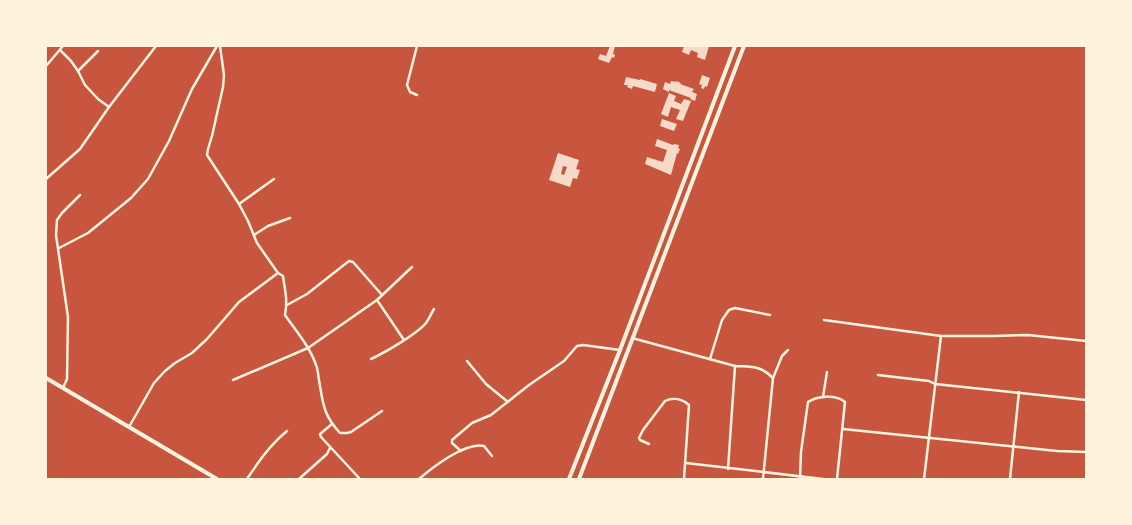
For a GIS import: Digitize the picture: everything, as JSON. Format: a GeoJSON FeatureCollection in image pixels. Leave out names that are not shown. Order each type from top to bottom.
{"type":"FeatureCollection","features":[{"type":"Feature","properties":{"kind":"highway"},"geometry":{"type":"LineString","coordinates":[[569,479],[620,350],[735,46]]}},
{"type":"Feature","properties":{"kind":"highway"},"geometry":{"type":"LineString","coordinates":[[579,479],[744,46]]}},
{"type":"Feature","properties":{"kind":"highway"},"geometry":{"type":"LineString","coordinates":[[46,378],[217,479]]}},
{"type":"Feature","properties":{"kind":"street"},"geometry":{"type":"LineString","coordinates":[[46,66],[63,46]]}},
{"type":"Feature","properties":{"kind":"street"},"geometry":{"type":"LineString","coordinates":[[46,179],[80,149],[109,107],[156,46]]}},
{"type":"Feature","properties":{"kind":"street"},"geometry":{"type":"LineString","coordinates":[[218,46],[224,75],[223,87],[207,155],[239,204],[257,243],[278,273],[283,276],[287,293],[285,315],[308,348],[316,365],[324,408],[332,424],[340,433],[351,432],[382,411]]}},
{"type":"Feature","properties":{"kind":"street"},"geometry":{"type":"LineString","coordinates":[[59,248],[88,233],[131,198],[148,179],[169,141],[192,89],[218,46]]}},
{"type":"Feature","properties":{"kind":"street"},"geometry":{"type":"LineString","coordinates":[[417,46],[407,86],[410,92],[417,95]]}},
{"type":"Feature","properties":{"kind":"street"},"geometry":{"type":"LineString","coordinates":[[60,50],[71,61],[85,85],[98,99],[109,107]]}},
{"type":"Feature","properties":{"kind":"street"},"geometry":{"type":"LineString","coordinates":[[78,71],[98,52]]}},
{"type":"Feature","properties":{"kind":"street"},"geometry":{"type":"LineString","coordinates":[[239,204],[274,180]]}},
{"type":"Feature","properties":{"kind":"street"},"geometry":{"type":"LineString","coordinates":[[63,388],[67,379],[68,317],[56,235],[57,220],[80,194]]}},
{"type":"Feature","properties":{"kind":"street"},"geometry":{"type":"LineString","coordinates":[[254,235],[268,226],[290,218]]}},
{"type":"Feature","properties":{"kind":"street"},"geometry":{"type":"LineString","coordinates":[[287,305],[307,294],[349,261],[353,262],[382,295]]}},
{"type":"Feature","properties":{"kind":"street"},"geometry":{"type":"LineString","coordinates":[[233,380],[308,348],[377,300],[412,267]]}},
{"type":"Feature","properties":{"kind":"street"},"geometry":{"type":"LineString","coordinates":[[129,428],[154,384],[165,370],[192,353],[208,340],[238,302],[278,273]]}},
{"type":"Feature","properties":{"kind":"street"},"geometry":{"type":"LineString","coordinates":[[377,300],[404,340]]}},
{"type":"Feature","properties":{"kind":"street"},"geometry":{"type":"LineString","coordinates":[[710,359],[722,320],[729,310],[735,308],[770,315]]}},
{"type":"Feature","properties":{"kind":"street"},"geometry":{"type":"LineString","coordinates":[[371,359],[404,340],[426,323],[434,310]]}},
{"type":"Feature","properties":{"kind":"street"},"geometry":{"type":"LineString","coordinates":[[824,320],[941,336],[1028,335],[1086,341]]}},
{"type":"Feature","properties":{"kind":"street"},"geometry":{"type":"LineString","coordinates":[[924,479],[941,336]]}},
{"type":"Feature","properties":{"kind":"street"},"geometry":{"type":"LineString","coordinates":[[632,338],[735,366],[754,367],[764,370],[773,378]]}},
{"type":"Feature","properties":{"kind":"street"},"geometry":{"type":"LineString","coordinates":[[461,451],[452,443],[452,440],[472,423],[491,415],[564,360],[580,345],[620,350]]}},
{"type":"Feature","properties":{"kind":"street"},"geometry":{"type":"LineString","coordinates":[[763,479],[773,378],[782,356],[788,350]]}},
{"type":"Feature","properties":{"kind":"street"},"geometry":{"type":"LineString","coordinates":[[467,361],[486,384],[508,402]]}},
{"type":"Feature","properties":{"kind":"street"},"geometry":{"type":"LineString","coordinates":[[728,468],[735,366]]}},
{"type":"Feature","properties":{"kind":"street"},"geometry":{"type":"LineString","coordinates":[[823,397],[827,372]]}},
{"type":"Feature","properties":{"kind":"street"},"geometry":{"type":"LineString","coordinates":[[878,374],[929,381],[935,384],[1086,400]]}},
{"type":"Feature","properties":{"kind":"street"},"geometry":{"type":"LineString","coordinates":[[1010,479],[1019,392]]}},
{"type":"Feature","properties":{"kind":"street"},"geometry":{"type":"LineString","coordinates":[[800,478],[801,452],[808,402],[823,397],[842,399],[845,402],[843,430],[836,479]]}},
{"type":"Feature","properties":{"kind":"street"},"geometry":{"type":"LineString","coordinates":[[649,444],[640,440],[639,438],[643,430],[665,401],[668,399],[680,399],[687,403],[689,405],[684,479]]}},
{"type":"Feature","properties":{"kind":"street"},"geometry":{"type":"LineString","coordinates":[[332,424],[320,434],[330,448],[360,479]]}},
{"type":"Feature","properties":{"kind":"street"},"geometry":{"type":"LineString","coordinates":[[843,430],[1086,452]]}},
{"type":"Feature","properties":{"kind":"street"},"geometry":{"type":"LineString","coordinates":[[247,479],[274,441],[287,431]]}},
{"type":"Feature","properties":{"kind":"street"},"geometry":{"type":"LineString","coordinates":[[419,479],[454,454],[480,445],[484,446],[492,456]]}},
{"type":"Feature","properties":{"kind":"street"},"geometry":{"type":"LineString","coordinates":[[299,479],[327,454],[330,448]]}},
{"type":"Feature","properties":{"kind":"street"},"geometry":{"type":"LineString","coordinates":[[686,463],[764,472],[800,478],[823,479]]}},
{"type":"Feature","properties":{"kind":"building"},"geometry":{"type":"Polygon","coordinates":[[[610,46],[615,46],[613,54],[615,55],[614,58],[612,57],[609,63],[598,59],[600,54],[606,56],[610,46]]]}},
{"type":"Feature","properties":{"kind":"building"},"geometry":{"type":"Polygon","coordinates":[[[684,46],[709,46],[705,60],[697,57],[698,53],[691,50],[689,55],[682,52],[684,46]]]}},
{"type":"Feature","properties":{"kind":"building"},"geometry":{"type":"Polygon","coordinates":[[[702,75],[710,78],[707,87],[705,86],[704,89],[701,88],[702,85],[699,84],[702,75]]]}},
{"type":"Feature","properties":{"kind":"building"},"geometry":{"type":"Polygon","coordinates":[[[626,77],[657,84],[655,92],[633,86],[632,89],[627,87],[628,85],[624,85],[626,77]]]}},
{"type":"Feature","properties":{"kind":"building"},"geometry":{"type":"Polygon","coordinates":[[[671,81],[676,81],[694,89],[692,92],[697,94],[695,101],[690,99],[691,98],[663,89],[665,82],[670,84],[671,81]]]}},
{"type":"Feature","properties":{"kind":"building"},"geometry":{"type":"Polygon","coordinates":[[[669,93],[676,96],[674,101],[681,104],[684,99],[691,101],[683,121],[676,119],[680,110],[671,107],[668,117],[661,114],[669,93]]]}},
{"type":"Feature","properties":{"kind":"building"},"geometry":{"type":"Polygon","coordinates":[[[662,119],[677,124],[674,131],[660,126],[662,119]]]}},
{"type":"Feature","properties":{"kind":"building"},"geometry":{"type":"Polygon","coordinates":[[[657,139],[673,145],[679,145],[678,148],[680,149],[678,154],[677,153],[671,175],[645,164],[647,157],[663,162],[667,150],[655,146],[657,139]]]}},
{"type":"Feature","properties":{"kind":"building"},"geometry":{"type":"Polygon","coordinates":[[[558,153],[579,160],[576,169],[580,170],[577,179],[573,178],[570,187],[549,180],[558,153]],[[563,166],[561,174],[564,175],[567,167],[563,166]]]}}]}
